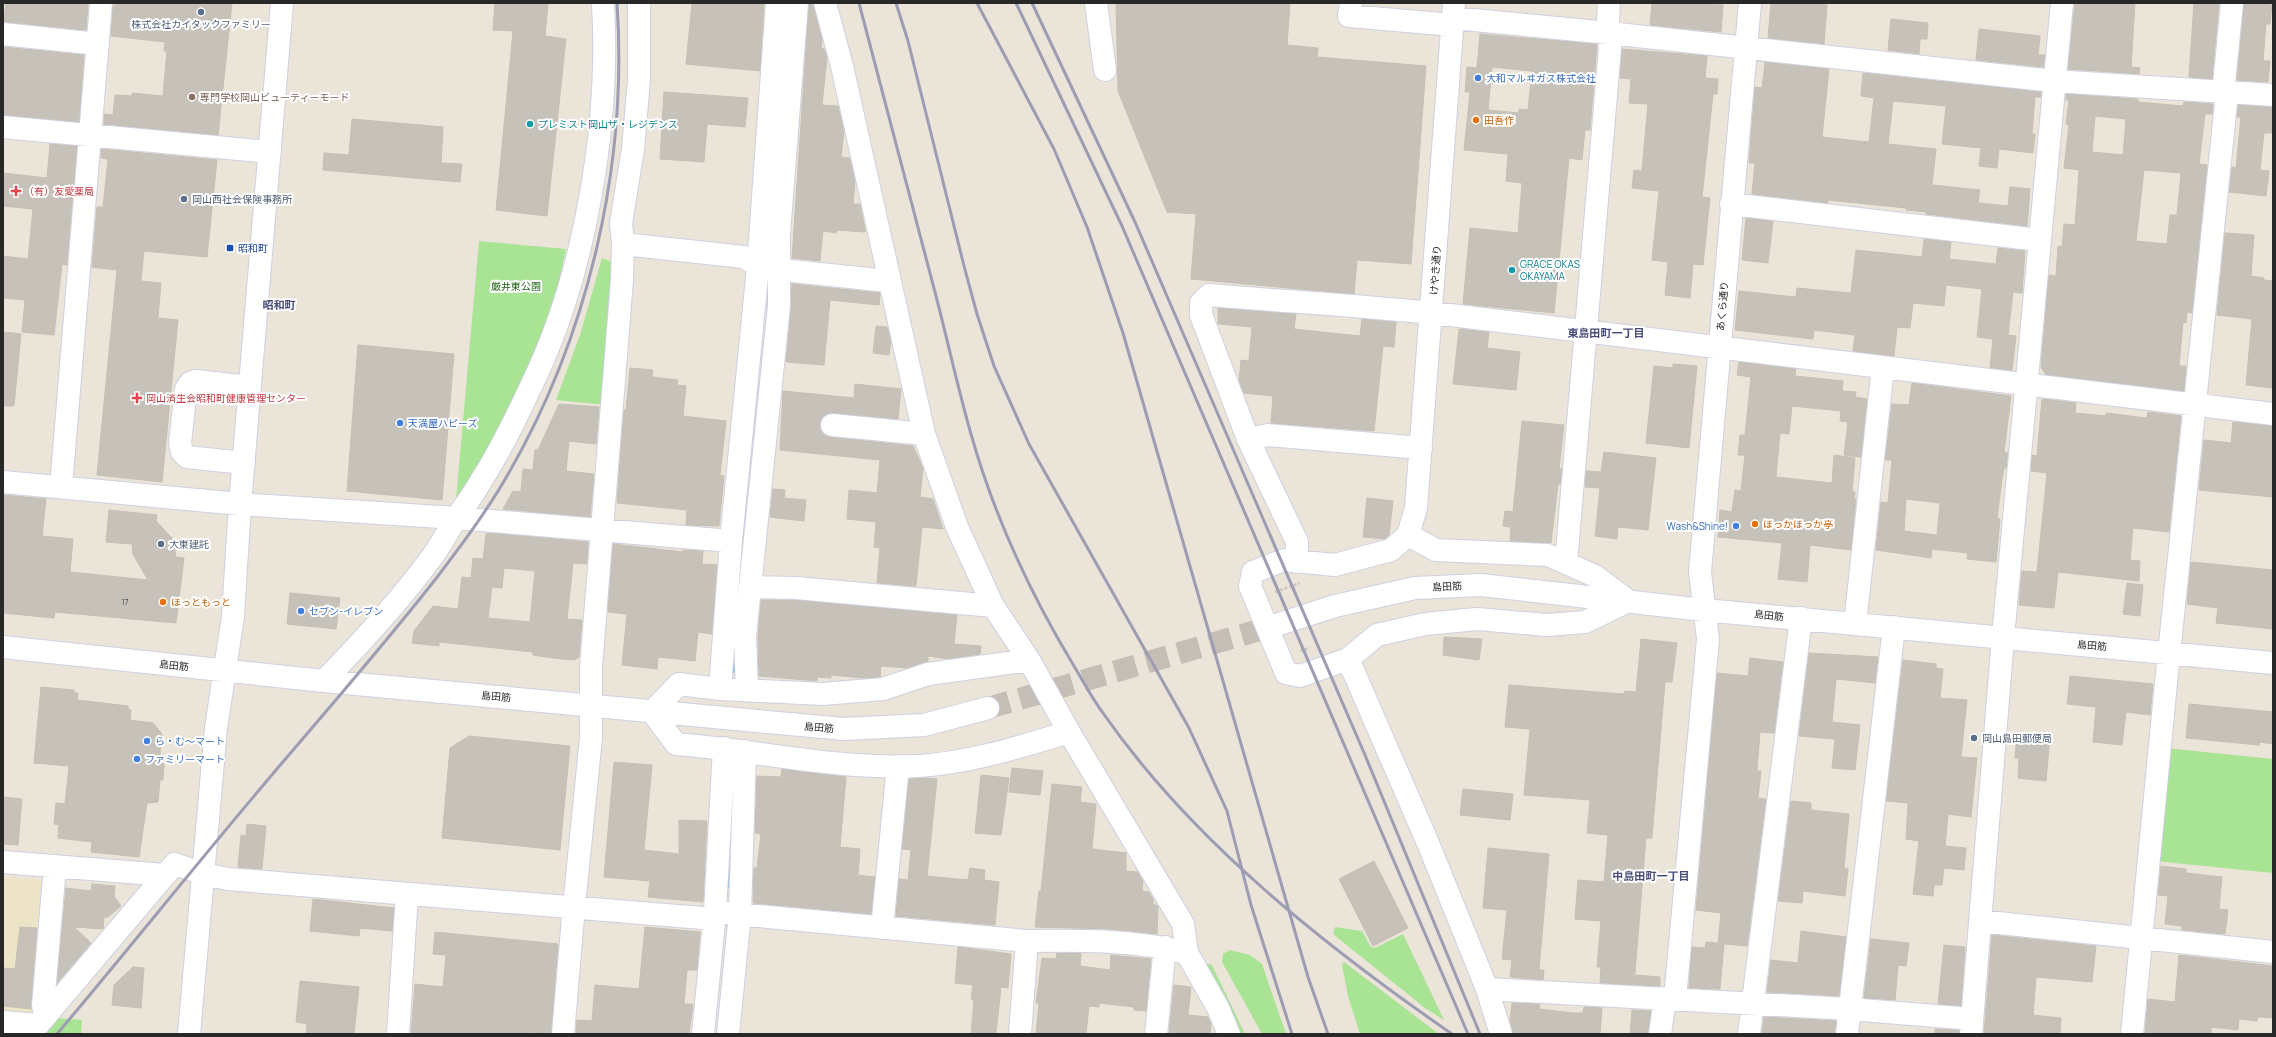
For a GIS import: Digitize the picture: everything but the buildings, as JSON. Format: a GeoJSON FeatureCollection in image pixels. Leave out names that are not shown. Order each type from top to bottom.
{"type":"FeatureCollection","features":[{"type":"Feature","properties":{"kind":"street"},"geometry":{"type":"LineString","coordinates":[[62,487],[101,3]]}},
{"type":"Feature","properties":{"kind":"street"},"geometry":{"type":"LineString","coordinates":[[189,1034],[216,728],[233,616],[240,504],[282,3]]}},
{"type":"Feature","properties":{"kind":"street"},"geometry":{"type":"LineString","coordinates":[[324,681],[360,645],[430,561],[456,518],[482,481],[535,379],[565,299],[578,250],[593,182],[600,122],[605,50],[603,3]]}},
{"type":"Feature","properties":{"kind":"street"},"geometry":{"type":"LineString","coordinates":[[563,1034],[591,738],[591,667],[623,244],[621,223],[633,149],[639,80],[639,3]]}},
{"type":"Feature","properties":{"kind":"street"},"geometry":{"type":"LineString","coordinates":[[746,690],[745,636],[779,306],[768,268],[777,3]]}},
{"type":"Feature","properties":{"kind":"street"},"geometry":{"type":"LineString","coordinates":[[720,689],[731,541],[768,268],[797,3]]}},
{"type":"Feature","properties":{"kind":"street"},"geometry":{"type":"LineString","coordinates":[[825,3],[842,66],[888,281],[924,434],[957,527],[993,606],[1029,660],[1069,732],[1183,924],[1187,953],[1218,1008],[1229,1034]]}},
{"type":"Feature","properties":{"kind":"street"},"geometry":{"type":"LineString","coordinates":[[1096,3],[1105,70]]}},
{"type":"Feature","properties":{"kind":"street"},"geometry":{"type":"LineString","coordinates":[[1350,3],[1350,16],[1454,15],[2054,81],[2273,95]]}},
{"type":"Feature","properties":{"kind":"street"},"geometry":{"type":"LineString","coordinates":[[1566,562],[1587,332],[1610,48],[1609,3]]}},
{"type":"Feature","properties":{"kind":"street","name":"あくら通り"},"geometry":{"type":"LineString","coordinates":[[1660,1034],[1670,999],[1708,639],[1700,572],[1718,346],[1750,3]]}},
{"type":"Feature","properties":{"kind":"street"},"geometry":{"type":"LineString","coordinates":[[1487,989],[1850,1009],[1971,1027],[2003,637],[2062,3]]}},
{"type":"Feature","properties":{"kind":"street"},"geometry":{"type":"LineString","coordinates":[[2132,1034],[2226,93],[2224,84],[2232,3]]}},
{"type":"Feature","properties":{"kind":"street","name":"けやき通り"},"geometry":{"type":"LineString","coordinates":[[1408,535],[1416,508],[1454,15]]}},
{"type":"Feature","properties":{"kind":"street"},"geometry":{"type":"LineString","coordinates":[[3,34],[98,44]]}},
{"type":"Feature","properties":{"kind":"street"},"geometry":{"type":"LineString","coordinates":[[3,127],[270,152]]}},
{"type":"Feature","properties":{"kind":"street"},"geometry":{"type":"LineString","coordinates":[[1731,204],[2040,240]]}},
{"type":"Feature","properties":{"kind":"street"},"geometry":{"type":"LineString","coordinates":[[623,244],[744,257],[768,268],[888,281]]}},
{"type":"Feature","properties":{"kind":"street"},"geometry":{"type":"LineString","coordinates":[[1297,562],[1297,542],[1248,439],[1201,314],[1201,303],[1209,295],[1432,313],[1718,346],[2026,386],[2273,414]]}},
{"type":"Feature","properties":{"kind":"street"},"geometry":{"type":"LineString","coordinates":[[1855,624],[1883,367]]}},
{"type":"Feature","properties":{"kind":"street"},"geometry":{"type":"LineString","coordinates":[[244,463],[187,457],[182,452],[180,443],[186,389],[190,383],[196,381],[250,387]]}},
{"type":"Feature","properties":{"kind":"street"},"geometry":{"type":"LineString","coordinates":[[832,425],[924,434]]}},
{"type":"Feature","properties":{"kind":"street"},"geometry":{"type":"LineString","coordinates":[[1248,439],[1268,435],[1421,448]]}},
{"type":"Feature","properties":{"kind":"street"},"geometry":{"type":"LineString","coordinates":[[3,482],[240,504],[456,518],[731,541]]}},
{"type":"Feature","properties":{"kind":"street"},"geometry":{"type":"LineString","coordinates":[[1408,535],[1436,550],[1548,555],[1595,576],[1628,601],[1585,622],[1547,625],[1477,619],[1425,624],[1378,635],[1348,659],[1300,676],[1286,673],[1250,586],[1253,572],[1284,560],[1335,565],[1391,550],[1408,535]]}},
{"type":"Feature","properties":{"kind":"street","name":"島田筋"},"geometry":{"type":"LineString","coordinates":[[1270,627],[1335,606],[1414,588],[1481,585],[1704,610],[2169,652],[2273,663]]}},
{"type":"Feature","properties":{"kind":"street"},"geometry":{"type":"LineString","coordinates":[[750,587],[796,588],[993,606]]}},
{"type":"Feature","properties":{"kind":"street"},"geometry":{"type":"LineString","coordinates":[[1749,1034],[1801,618]]}},
{"type":"Feature","properties":{"kind":"street"},"geometry":{"type":"LineString","coordinates":[[1847,1034],[1892,656],[1894,627]]}},
{"type":"Feature","properties":{"kind":"street","name":"島田筋"},"geometry":{"type":"LineString","coordinates":[[3,647],[324,681],[844,729],[924,725],[988,708]]}},
{"type":"Feature","properties":{"kind":"street"},"geometry":{"type":"LineString","coordinates":[[1348,659],[1428,843],[1487,989],[1501,1034]]}},
{"type":"Feature","properties":{"kind":"street"},"geometry":{"type":"LineString","coordinates":[[1029,660],[928,674],[883,689],[824,694],[720,689],[679,684],[652,712],[676,744],[724,748],[852,764],[919,766],[989,756],[1069,732]]}},
{"type":"Feature","properties":{"kind":"street"},"geometry":{"type":"LineString","coordinates":[[724,748],[725,914],[728,1034]]}},
{"type":"Feature","properties":{"kind":"street"},"geometry":{"type":"LineString","coordinates":[[703,1034],[725,914],[745,751]]}},
{"type":"Feature","properties":{"kind":"street"},"geometry":{"type":"LineString","coordinates":[[882,928],[898,766]]}},
{"type":"Feature","properties":{"kind":"street"},"geometry":{"type":"LineString","coordinates":[[3,862],[165,875]]}},
{"type":"Feature","properties":{"kind":"street"},"geometry":{"type":"LineString","coordinates":[[3,1022],[38,1025],[175,864],[203,874],[228,879],[574,906],[725,914],[1027,941],[1077,940],[1165,948],[1187,953]]}},
{"type":"Feature","properties":{"kind":"street"},"geometry":{"type":"LineString","coordinates":[[45,1017],[43,1005],[55,866]]}},
{"type":"Feature","properties":{"kind":"street"},"geometry":{"type":"LineString","coordinates":[[398,1034],[407,894]]}},
{"type":"Feature","properties":{"kind":"street"},"geometry":{"type":"LineString","coordinates":[[1980,921],[2273,952]]}},
{"type":"Feature","properties":{"kind":"street"},"geometry":{"type":"LineString","coordinates":[[1020,1034],[1027,941]]}},
{"type":"Feature","properties":{"kind":"street"},"geometry":{"type":"LineString","coordinates":[[1156,1034],[1165,948]]}},
{"type":"Feature","properties":{"kind":"path"},"geometry":{"type":"LineString","coordinates":[[1269,595],[1299,584]]}},
{"type":"Feature","properties":{"kind":"path"},"geometry":{"type":"LineString","coordinates":[[1296,652],[1317,647]]}},
{"type":"Feature","properties":{"kind":"shaded area"},"geometry":{"type":"Polygon","coordinates":[[[3,877],[46,880],[35,1017],[3,1015],[3,877]]]}},
{"type":"Feature","properties":{"kind":"green space","name":"厳井東公園"},"geometry":{"type":"Polygon","coordinates":[[[479,241],[566,249],[553,309],[527,373],[476,475],[456,500],[479,241]]]}},
{"type":"Feature","properties":{"kind":"green space"},"geometry":{"type":"Polygon","coordinates":[[[602,258],[617,264],[606,405],[556,400],[580,335],[602,258]]]}},
{"type":"Feature","properties":{"kind":"green space"},"geometry":{"type":"Polygon","coordinates":[[[2166,748],[2273,759],[2273,873],[2155,861],[2166,748]]]}},
{"type":"Feature","properties":{"kind":"green space"},"geometry":{"type":"Polygon","coordinates":[[[1335,927],[1362,931],[1371,947],[1375,948],[1403,934],[1444,1020],[1425,1008],[1333,934],[1335,927]]]}},
{"type":"Feature","properties":{"kind":"green space"},"geometry":{"type":"Polygon","coordinates":[[[1230,950],[1250,955],[1262,964],[1286,1034],[1262,1034],[1222,962],[1223,954],[1230,950]]]}},
{"type":"Feature","properties":{"kind":"green space"},"geometry":{"type":"Polygon","coordinates":[[[1344,962],[1439,1034],[1360,1034],[1348,996],[1342,965],[1344,962]]]}},
{"type":"Feature","properties":{"kind":"green space"},"geometry":{"type":"Polygon","coordinates":[[[1207,964],[1212,965],[1245,1034],[1235,1034],[1204,968],[1207,964]]]}},
{"type":"Feature","properties":{"kind":"green space"},"geometry":{"type":"Polygon","coordinates":[[[55,1018],[82,1020],[81,1034],[40,1034],[55,1018]]]}},
{"type":"Feature","properties":{"kind":"waterway"},"geometry":{"type":"LineString","coordinates":[[735,654],[735,670]]}},
{"type":"Feature","properties":{"kind":"waterway"},"geometry":{"type":"LineString","coordinates":[[730,885],[732,806]]}},
{"type":"Feature","properties":{"kind":"tunnel"},"geometry":{"type":"LineString","coordinates":[[988,708],[1270,627]]}},
{"type":"Feature","properties":{"kind":"railway"},"geometry":{"type":"LineString","coordinates":[[57,1034],[225,830],[419,600],[474,527],[507,476],[536,422],[560,365],[581,307],[597,247],[609,187],[616,125],[619,64],[617,3]]}},
{"type":"Feature","properties":{"kind":"railway"},"geometry":{"type":"LineString","coordinates":[[859,3],[980,465],[1002,524],[1028,582],[1058,638],[1099,707],[1138,760],[1177,805],[1219,848],[1309,928],[1356,965],[1452,1034]]}},
{"type":"Feature","properties":{"kind":"railway"},"geometry":{"type":"LineString","coordinates":[[896,3],[908,41],[964,266],[977,314],[994,366],[1029,444],[1189,728],[1227,811],[1251,905],[1292,1034]]}},
{"type":"Feature","properties":{"kind":"railway"},"geometry":{"type":"LineString","coordinates":[[977,3],[1054,149],[1087,227],[1123,333],[1308,977],[1328,1034]]}},
{"type":"Feature","properties":{"kind":"railway"},"geometry":{"type":"LineString","coordinates":[[1016,3],[1122,226],[1468,1034]]}},
{"type":"Feature","properties":{"kind":"railway"},"geometry":{"type":"LineString","coordinates":[[1032,3],[1135,222],[1365,755],[1480,1034]]}},
{"type":"Feature","properties":{"kind":"place","name":"株式会社カイタックファミリー"},"geometry":{"type":"Point","coordinates":[201,12]}},
{"type":"Feature","properties":{"kind":"place","name":"大和マルヰガス株式会社"},"geometry":{"type":"Point","coordinates":[1478,78]}},
{"type":"Feature","properties":{"kind":"place","name":"専門学校岡山ビューティーモード"},"geometry":{"type":"Point","coordinates":[192,97]}},
{"type":"Feature","properties":{"kind":"place","name":"田吾作"},"geometry":{"type":"Point","coordinates":[1476,120]}},
{"type":"Feature","properties":{"kind":"place","name":"プレミスト岡山ザ・レジデンス"},"geometry":{"type":"Point","coordinates":[530,124]}},
{"type":"Feature","properties":{"kind":"place","name":"（有）友愛薬局"},"geometry":{"type":"Point","coordinates":[16,191]}},
{"type":"Feature","properties":{"kind":"place","name":"岡山西社会保険事務所"},"geometry":{"type":"Point","coordinates":[184,199]}},
{"type":"Feature","properties":{"kind":"place","name":"昭和町"},"geometry":{"type":"Point","coordinates":[230,248]}},
{"type":"Feature","properties":{"kind":"place","name":"GRACE OKAS OKAYAMA"},"geometry":{"type":"Point","coordinates":[1512,270]}},
{"type":"Feature","properties":{"kind":"place","name":"岡山済生会昭和町健康管理センター"},"geometry":{"type":"Point","coordinates":[137,398]}},
{"type":"Feature","properties":{"kind":"place","name":"天満屋ハピーズ"},"geometry":{"type":"Point","coordinates":[400,423]}},
{"type":"Feature","properties":{"kind":"place","name":"ほっかほっか亭"},"geometry":{"type":"Point","coordinates":[1755,524]}},
{"type":"Feature","properties":{"kind":"place","name":"Wash&Shine!"},"geometry":{"type":"Point","coordinates":[1736,526]}},
{"type":"Feature","properties":{"kind":"place","name":"大東建託"},"geometry":{"type":"Point","coordinates":[161,544]}},
{"type":"Feature","properties":{"kind":"place","name":"ほっともっと"},"geometry":{"type":"Point","coordinates":[163,602]}},
{"type":"Feature","properties":{"kind":"place","name":"セブン-イレブン"},"geometry":{"type":"Point","coordinates":[301,611]}},
{"type":"Feature","properties":{"kind":"place","name":"岡山島田郵便局"},"geometry":{"type":"Point","coordinates":[1974,738]}},
{"type":"Feature","properties":{"kind":"place","name":"ら・む〜マート"},"geometry":{"type":"Point","coordinates":[147,741]}},
{"type":"Feature","properties":{"kind":"place","name":"ファミリーマート"},"geometry":{"type":"Point","coordinates":[137,759]}},
{"type":"Feature","properties":{"kind":"district","name":"昭和町"},"geometry":{"type":"Point","coordinates":[279,305]}},
{"type":"Feature","properties":{"kind":"district","name":"東島田町一丁目"},"geometry":{"type":"Point","coordinates":[1606,333]}},
{"type":"Feature","properties":{"kind":"district","name":"中島田町一丁目"},"geometry":{"type":"Point","coordinates":[1651,876]}}]}
